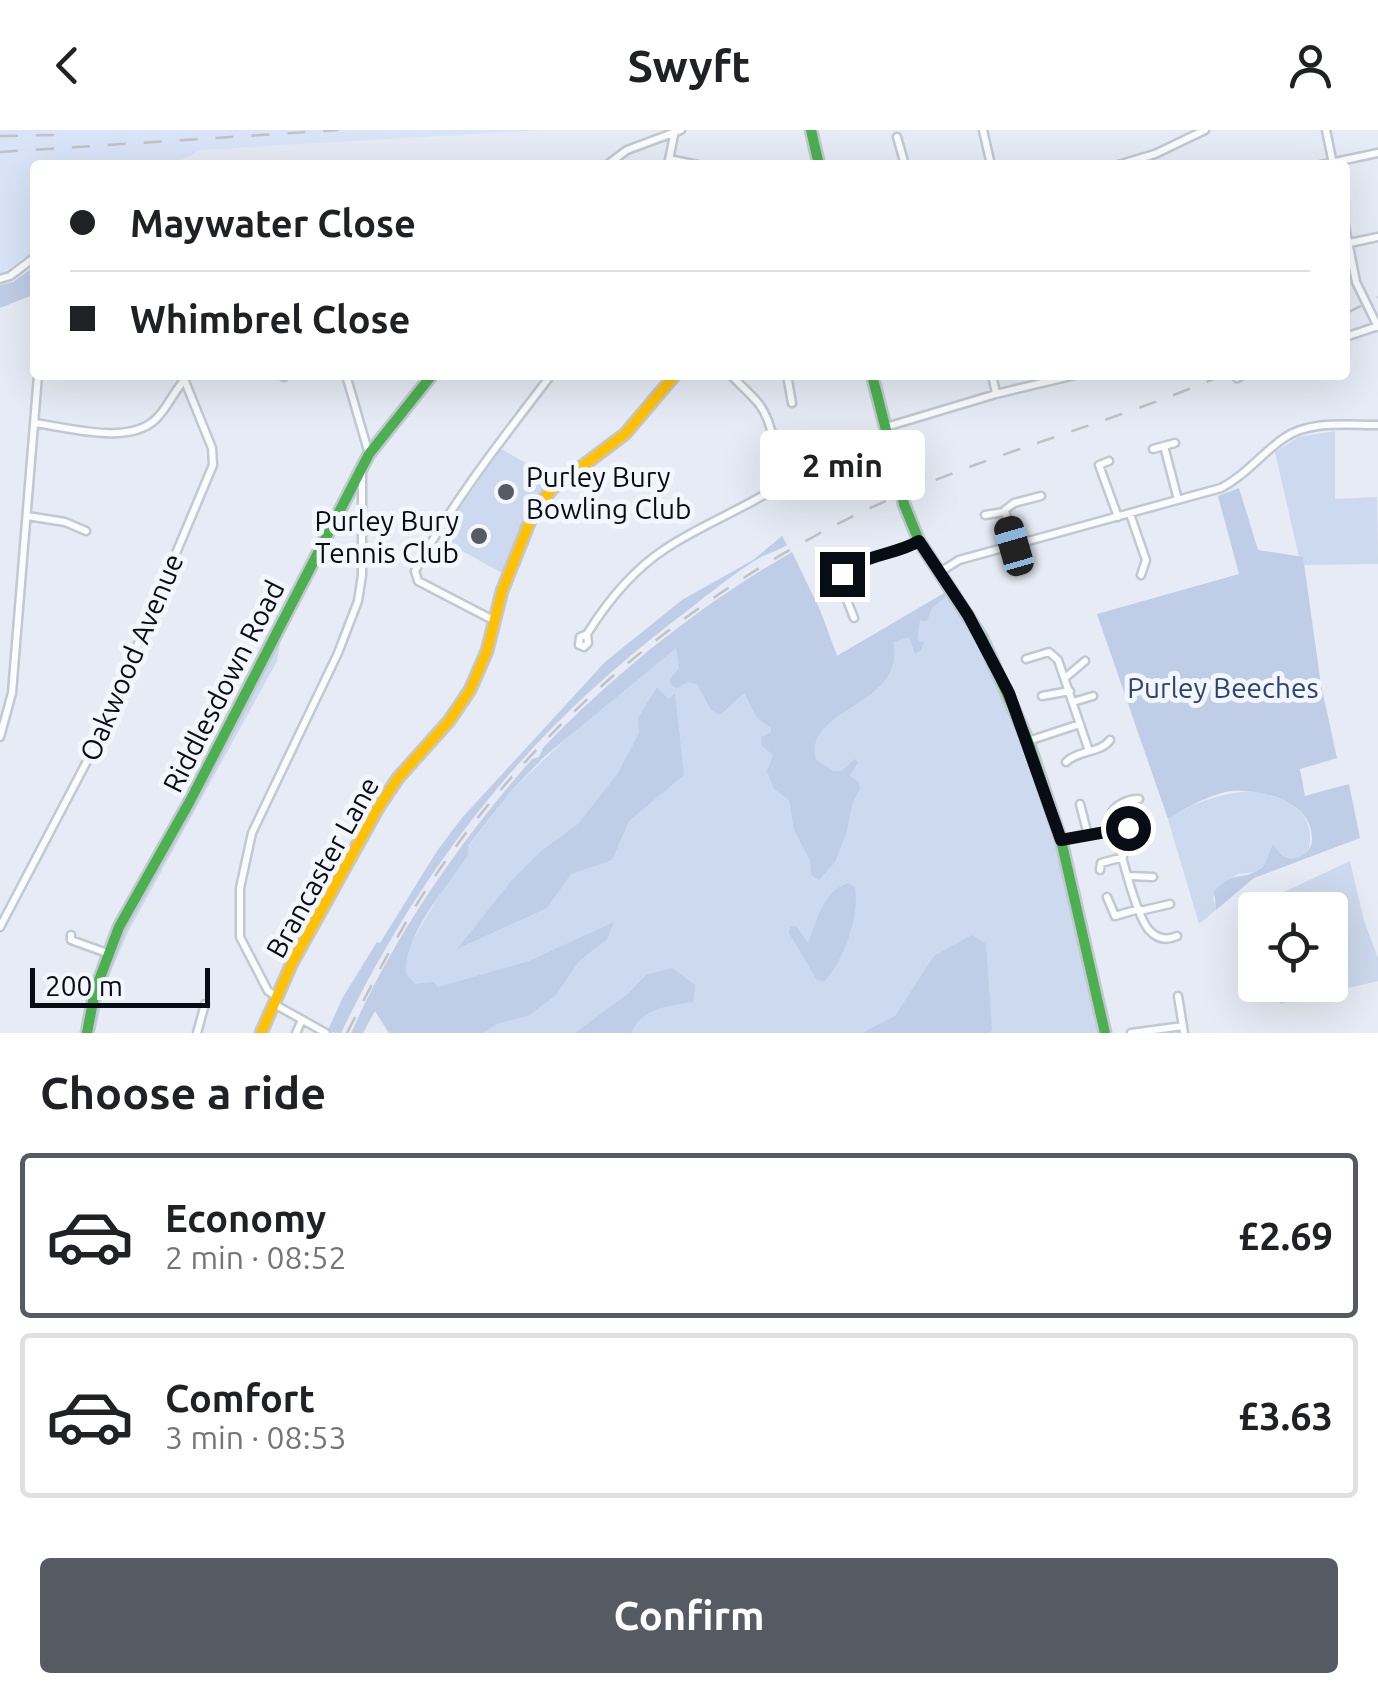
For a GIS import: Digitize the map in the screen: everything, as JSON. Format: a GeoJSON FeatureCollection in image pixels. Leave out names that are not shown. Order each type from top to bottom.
{"type":"FeatureCollection","features":[{"type":"Feature","properties":{"kind":"street"},"geometry":{"type":"LineString","coordinates":[[812,130],[817,160]]}},
{"type":"Feature","properties":{"kind":"street"},"geometry":{"type":"LineString","coordinates":[[983,130],[990,160]]}},
{"type":"Feature","properties":{"kind":"street"},"geometry":{"type":"LineString","coordinates":[[1135,160],[1204,130]]}},
{"type":"Feature","properties":{"kind":"street"},"geometry":{"type":"LineString","coordinates":[[1326,130],[1332,160]]}},
{"type":"Feature","properties":{"kind":"street"},"geometry":{"type":"LineString","coordinates":[[669,160],[677,132]]}},
{"type":"Feature","properties":{"kind":"street"},"geometry":{"type":"LineString","coordinates":[[615,160],[628,150],[677,132]]}},
{"type":"Feature","properties":{"kind":"street"},"geometry":{"type":"LineString","coordinates":[[897,137],[904,160]]}},
{"type":"Feature","properties":{"kind":"street"},"geometry":{"type":"LineString","coordinates":[[1349,160],[1378,153]]}},
{"type":"Feature","properties":{"kind":"street"},"geometry":{"type":"LineString","coordinates":[[1350,243],[1378,237]]}},
{"type":"Feature","properties":{"kind":"street"},"geometry":{"type":"LineString","coordinates":[[1350,259],[1356,282],[1377,324],[1350,335]]}},
{"type":"Feature","properties":{"kind":"street"},"geometry":{"type":"LineString","coordinates":[[0,278],[10,276],[30,261]]}},
{"type":"Feature","properties":{"kind":"street"},"geometry":{"type":"LineString","coordinates":[[0,737],[12,694],[38,380]]}},
{"type":"Feature","properties":{"kind":"street"},"geometry":{"type":"LineString","coordinates":[[34,423],[106,432],[144,427],[156,420],[184,380]]}},
{"type":"Feature","properties":{"kind":"street","name":"Oakwood Avenue"},"geometry":{"type":"LineString","coordinates":[[0,927],[96,744],[212,465],[212,448],[187,380]]}},
{"type":"Feature","properties":{"kind":"street"},"geometry":{"type":"LineString","coordinates":[[326,1033],[275,1001],[268,991],[240,938],[240,888],[252,834],[338,654],[358,601],[366,460],[347,380]]}},
{"type":"Feature","properties":{"kind":"street","name":"Riddlesdown Road"},"geometry":{"type":"LineString","coordinates":[[87,1033],[107,953],[190,802],[366,460],[428,380]]}},
{"type":"Feature","properties":{"kind":"street"},"geometry":{"type":"LineString","coordinates":[[495,621],[418,581],[415,571],[480,470],[547,380]]}},
{"type":"Feature","properties":{"kind":"street","name":"Brancaster Lane"},"geometry":{"type":"LineString","coordinates":[[261,1033],[301,946],[388,791],[432,742],[470,690],[487,651],[516,555],[541,502],[552,489],[625,434],[670,380]]}},
{"type":"Feature","properties":{"kind":"street"},"geometry":{"type":"LineString","coordinates":[[587,634],[617,592],[648,561],[774,490],[777,478],[773,443],[762,408],[737,380]]}},
{"type":"Feature","properties":{"kind":"street"},"geometry":{"type":"LineString","coordinates":[[788,380],[792,403]]}},
{"type":"Feature","properties":{"kind":"street"},"geometry":{"type":"LineString","coordinates":[[873,380],[904,504],[919,541],[982,638],[1028,742],[1061,840],[1104,1033]]}},
{"type":"Feature","properties":{"kind":"street"},"geometry":{"type":"LineString","coordinates":[[993,380],[996,394]]}},
{"type":"Feature","properties":{"kind":"street"},"geometry":{"type":"LineString","coordinates":[[886,427],[1054,380]]}},
{"type":"Feature","properties":{"kind":"street"},"geometry":{"type":"LineString","coordinates":[[940,572],[959,560],[1221,488],[1238,479],[1285,436],[1331,425],[1378,425]]}},
{"type":"Feature","properties":{"kind":"street"},"geometry":{"type":"LineString","coordinates":[[840,475],[834,465],[890,442]]}},
{"type":"Feature","properties":{"kind":"street"},"geometry":{"type":"LineString","coordinates":[[1153,449],[1175,443]]}},
{"type":"Feature","properties":{"kind":"street"},"geometry":{"type":"LineString","coordinates":[[1164,446],[1178,500]]}},
{"type":"Feature","properties":{"kind":"street"},"geometry":{"type":"LineString","coordinates":[[1110,462],[1095,466],[1111,491],[1118,517]]}},
{"type":"Feature","properties":{"kind":"street"},"geometry":{"type":"LineString","coordinates":[[985,515],[1004,512],[1012,504],[1041,496]]}},
{"type":"Feature","properties":{"kind":"street"},"geometry":{"type":"LineString","coordinates":[[1004,512],[1014,546]]}},
{"type":"Feature","properties":{"kind":"street"},"geometry":{"type":"LineString","coordinates":[[1130,514],[1146,560],[1142,574]]}},
{"type":"Feature","properties":{"kind":"street"},"geometry":{"type":"LineString","coordinates":[[27,516],[65,522],[86,531]]}},
{"type":"Feature","properties":{"kind":"street"},"geometry":{"type":"LineString","coordinates":[[855,612],[840,581],[842,574],[859,563],[894,554],[919,541]]}},
{"type":"Feature","properties":{"kind":"street"},"geometry":{"type":"LineString","coordinates":[[1026,658],[1049,652],[1058,660],[1088,751]]}},
{"type":"Feature","properties":{"kind":"street"},"geometry":{"type":"LineString","coordinates":[[1066,678],[1085,661]]}},
{"type":"Feature","properties":{"kind":"street"},"geometry":{"type":"LineString","coordinates":[[1042,696],[1070,691]]}},
{"type":"Feature","properties":{"kind":"street"},"geometry":{"type":"LineString","coordinates":[[1074,702],[1093,696]]}},
{"type":"Feature","properties":{"kind":"street"},"geometry":{"type":"LineString","coordinates":[[1028,742],[1080,724]]}},
{"type":"Feature","properties":{"kind":"street"},"geometry":{"type":"LineString","coordinates":[[1066,762],[1106,746],[1110,740]]}},
{"type":"Feature","properties":{"kind":"street"},"geometry":{"type":"LineString","coordinates":[[1139,799],[1112,810],[1115,830],[1146,926],[1158,937],[1168,940],[1177,936]]}},
{"type":"Feature","properties":{"kind":"street"},"geometry":{"type":"LineString","coordinates":[[1080,804],[1088,835]]}},
{"type":"Feature","properties":{"kind":"street"},"geometry":{"type":"LineString","coordinates":[[1061,840],[1115,830],[1148,830]]}},
{"type":"Feature","properties":{"kind":"street"},"geometry":{"type":"LineString","coordinates":[[1100,870],[1101,863],[1123,856]]}},
{"type":"Feature","properties":{"kind":"street"},"geometry":{"type":"LineString","coordinates":[[1129,876],[1152,877]]}},
{"type":"Feature","properties":{"kind":"street"},"geometry":{"type":"LineString","coordinates":[[1106,897],[1115,916],[1170,904]]}},
{"type":"Feature","properties":{"kind":"street"},"geometry":{"type":"LineString","coordinates":[[71,940],[107,953]]}},
{"type":"Feature","properties":{"kind":"street"},"geometry":{"type":"LineString","coordinates":[[1131,1033],[1184,1029],[1178,996]]}},
{"type":"Feature","properties":{"kind":"street"},"geometry":{"type":"LineString","coordinates":[[197,1033],[205,1004]]}},
{"type":"Feature","properties":{"kind":"street"},"geometry":{"type":"LineString","coordinates":[[296,1033],[302,1020]]}},
{"type":"Feature","properties":{"kind":"shaded area"},"geometry":{"type":"Polygon","coordinates":[[[0,130],[540,130],[200,150],[181,160],[30,160],[30,254],[0,274],[0,130]]]}},
{"type":"Feature","properties":{"kind":"shaded area"},"geometry":{"type":"Polygon","coordinates":[[[1335,431],[1335,499],[1377,497],[1378,564],[1304,565],[1299,557],[1275,452],[1299,437],[1335,431]]]}},
{"type":"Feature","properties":{"kind":"shaded area"},"geometry":{"type":"Polygon","coordinates":[[[501,449],[554,479],[528,509],[502,573],[439,538],[501,449]]]}},
{"type":"Feature","properties":{"kind":"shaded area"},"geometry":{"type":"Polygon","coordinates":[[[946,592],[986,658],[1030,767],[1063,879],[1098,1033],[389,1033],[375,1010],[468,847],[511,791],[589,717],[677,647],[820,610],[837,656],[946,592]]]}},
{"type":"Feature","properties":{"kind":"shaded area"},"geometry":{"type":"Polygon","coordinates":[[[283,625],[277,661],[128,932],[106,983],[95,1033],[90,1033],[110,954],[283,625]]]}},
{"type":"Feature","properties":{"kind":"shaded area"},"geometry":{"type":"Polygon","coordinates":[[[1257,791],[1286,802],[1301,813],[1310,832],[1308,849],[1297,858],[1279,852],[1256,872],[1237,874],[1213,897],[1216,910],[1199,924],[1168,819],[1211,799],[1257,791]]]}},
{"type":"Feature","properties":{"kind":"shaded area"},"geometry":{"type":"Polygon","coordinates":[[[1350,861],[1364,921],[1378,958],[1378,981],[1348,988],[1348,892],[1284,892],[1350,861]]]}},
{"type":"Feature","properties":{"kind":"green space"},"geometry":{"type":"Polygon","coordinates":[[[30,270],[30,296],[0,308],[0,285],[13,282],[30,270]]]}},
{"type":"Feature","properties":{"kind":"green space","name":"Purley Beeches"},"geometry":{"type":"Polygon","coordinates":[[[1239,488],[1258,550],[1303,557],[1321,685],[1337,758],[1300,769],[1305,796],[1349,784],[1360,838],[1254,878],[1216,910],[1214,891],[1234,877],[1261,868],[1273,845],[1289,858],[1306,852],[1312,839],[1310,826],[1293,805],[1251,791],[1218,794],[1168,819],[1097,614],[1239,574],[1218,496],[1239,488]]]}},
{"type":"Feature","properties":{"kind":"green space"},"geometry":{"type":"Polygon","coordinates":[[[782,536],[787,545],[750,564],[670,624],[568,712],[523,759],[442,861],[406,915],[341,1033],[327,1032],[343,997],[377,942],[380,943],[461,819],[605,662],[682,600],[753,560],[782,536]]]}},
{"type":"Feature","properties":{"kind":"green space"},"geometry":{"type":"Polygon","coordinates":[[[792,552],[837,656],[946,592],[948,595],[932,608],[927,621],[920,620],[917,640],[924,642],[921,650],[915,654],[909,637],[893,642],[893,664],[885,680],[824,728],[816,742],[816,760],[834,771],[841,771],[855,759],[858,762],[850,776],[859,782],[860,789],[835,862],[819,880],[811,875],[810,860],[794,830],[789,800],[774,789],[767,771],[773,755],[761,745],[761,737],[771,732],[771,727],[757,717],[744,693],[720,715],[711,710],[697,684],[672,686],[669,680],[679,668],[676,648],[545,756],[511,791],[468,846],[468,855],[419,928],[411,944],[406,974],[415,984],[434,982],[438,987],[529,961],[614,922],[607,939],[579,961],[556,995],[528,1016],[499,1023],[482,1033],[389,1033],[375,1011],[363,1033],[351,1033],[388,959],[431,889],[532,759],[539,757],[571,720],[660,641],[792,552]]]}},
{"type":"Feature","properties":{"kind":"green space"},"geometry":{"type":"Polygon","coordinates":[[[657,687],[668,699],[675,694],[684,775],[629,821],[612,860],[571,874],[547,908],[457,949],[512,880],[540,852],[579,823],[618,773],[639,733],[638,718],[657,687]]]}},
{"type":"Feature","properties":{"kind":"green space"},"geometry":{"type":"Polygon","coordinates":[[[848,883],[855,887],[856,898],[849,937],[832,972],[825,981],[817,980],[789,933],[790,926],[796,926],[808,943],[827,900],[848,883]]]}},
{"type":"Feature","properties":{"kind":"green space"},"geometry":{"type":"Polygon","coordinates":[[[972,935],[986,944],[990,1033],[862,1033],[895,1016],[934,956],[972,935]]]}},
{"type":"Feature","properties":{"kind":"green space"},"geometry":{"type":"Polygon","coordinates":[[[672,968],[695,985],[693,1002],[649,1013],[631,1033],[575,1033],[629,993],[646,975],[672,968]]]}},
{"type":"Feature","properties":{"kind":"railway"},"geometry":{"type":"LineString","coordinates":[[0,152],[338,130]]}},
{"type":"Feature","properties":{"kind":"railway"},"geometry":{"type":"LineString","coordinates":[[0,136],[55,135]]}},
{"type":"Feature","properties":{"kind":"railway"},"geometry":{"type":"LineString","coordinates":[[1350,311],[1378,297]]}},
{"type":"Feature","properties":{"kind":"railway"},"geometry":{"type":"LineString","coordinates":[[347,1033],[416,905],[473,824],[524,763],[580,706],[703,605],[839,523],[911,490],[1210,380]]}},
{"type":"Feature","properties":{"kind":"traffic: fast"},"geometry":{"type":"LineString","coordinates":[[811,130],[818,160]]}},
{"type":"Feature","properties":{"kind":"traffic: fast"},"geometry":{"type":"LineString","coordinates":[[87,1033],[95,991],[119,927],[190,801],[369,454],[428,380]]}},
{"type":"Feature","properties":{"kind":"traffic: fast"},"geometry":{"type":"LineString","coordinates":[[873,380],[898,477]]}},
{"type":"Feature","properties":{"kind":"traffic: fast"},"geometry":{"type":"LineString","coordinates":[[898,477],[904,504]]}},
{"type":"Feature","properties":{"kind":"traffic: fast"},"geometry":{"type":"LineString","coordinates":[[904,504],[919,541],[982,638],[1028,741],[1061,840],[1105,1033]]}},
{"type":"Feature","properties":{"kind":"traffic: slow"},"geometry":{"type":"LineString","coordinates":[[261,1033],[292,963],[378,808],[470,690],[487,651],[502,591],[534,511],[552,489],[625,434],[671,380]]}},
{"type":"Feature","properties":{"kind":"place","name":"Purley Bury Bowling Club"},"geometry":{"type":"Point","coordinates":[506,492]}},
{"type":"Feature","properties":{"kind":"place","name":"Purley Bury Tennis Club"},"geometry":{"type":"Point","coordinates":[479,536]}},
{"type":"Feature","properties":{"kind":"route"},"geometry":{"type":"LineString","coordinates":[[842,574],[859,563],[894,554],[919,541],[982,638],[1009,693],[1061,840],[1128,828]]}}]}
